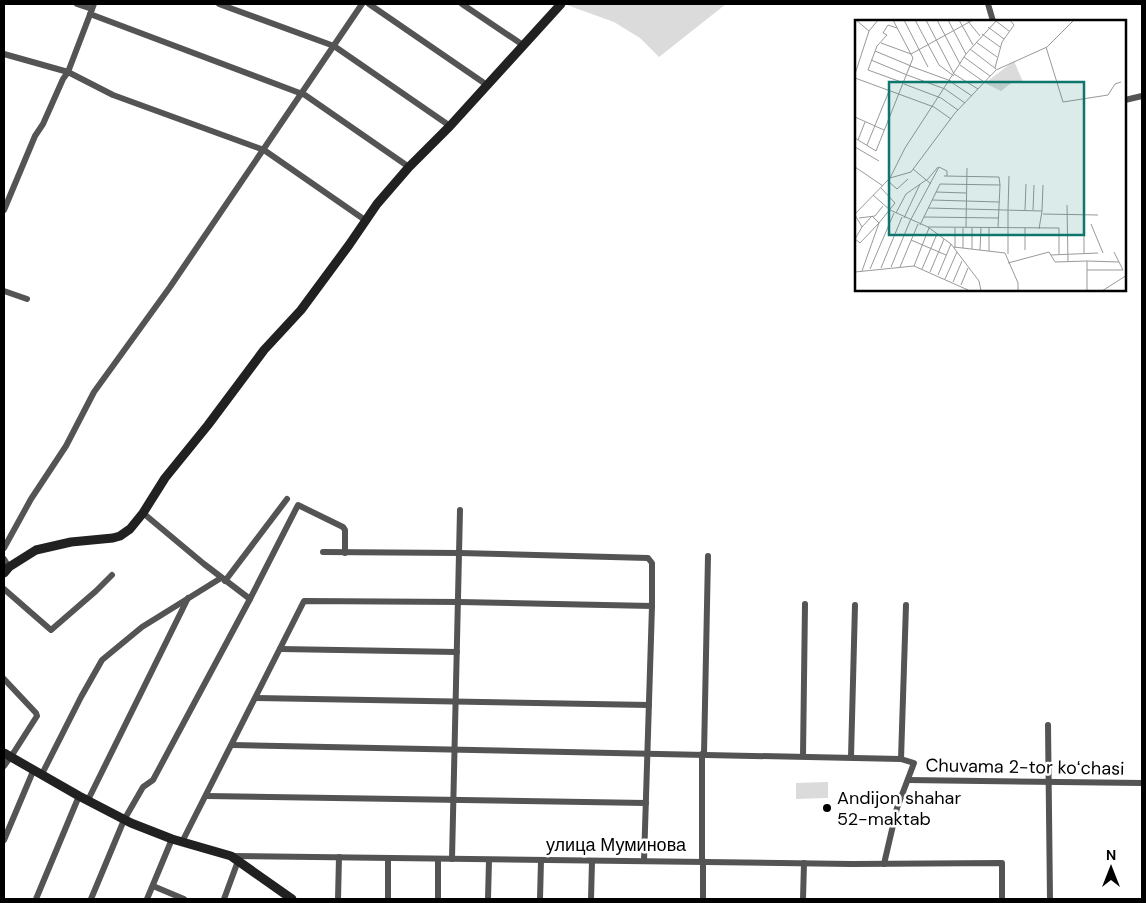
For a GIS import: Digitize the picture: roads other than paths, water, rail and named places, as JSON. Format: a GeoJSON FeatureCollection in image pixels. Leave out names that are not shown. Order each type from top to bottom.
{"type":"FeatureCollection","features":[{"type":"Feature","properties":{"kind":"street"},"geometry":{"type":"LineString","coordinates":[[77,4],[305,95],[409,166]]}},
{"type":"Feature","properties":{"kind":"street"},"geometry":{"type":"LineString","coordinates":[[219,4],[334,46],[450,126]]}},
{"type":"Feature","properties":{"kind":"street"},"geometry":{"type":"LineString","coordinates":[[4,548],[31,500],[66,446],[94,392],[170,286],[215,217],[264,150],[362,4]]}},
{"type":"Feature","properties":{"kind":"street"},"geometry":{"type":"LineString","coordinates":[[369,4],[487,84]]}},
{"type":"Feature","properties":{"kind":"street"},"geometry":{"type":"LineString","coordinates":[[462,4],[523,45]]}},
{"type":"Feature","properties":{"kind":"street"},"geometry":{"type":"LineString","coordinates":[[6,566],[36,550],[71,542],[120,536],[130,529],[143,513],[170,471],[264,350],[301,310],[365,220],[409,166],[450,126],[561,4]]}},
{"type":"Feature","properties":{"kind":"street"},"geometry":{"type":"LineString","coordinates":[[988,4],[994,20]]}},
{"type":"Feature","properties":{"kind":"street"},"geometry":{"type":"LineString","coordinates":[[4,210],[35,136],[43,124],[68,72],[92,9]]}},
{"type":"Feature","properties":{"kind":"street"},"geometry":{"type":"LineString","coordinates":[[4,54],[68,72],[113,95],[264,150],[365,220]]}},
{"type":"Feature","properties":{"kind":"street"},"geometry":{"type":"LineString","coordinates":[[1126,100],[1142,96]]}},
{"type":"Feature","properties":{"kind":"street"},"geometry":{"type":"LineString","coordinates":[[4,290],[27,299]]}},
{"type":"Feature","properties":{"kind":"street"},"geometry":{"type":"LineString","coordinates":[[4,840],[38,772],[102,660],[142,627],[223,579],[288,499]]}},
{"type":"Feature","properties":{"kind":"street"},"geometry":{"type":"LineString","coordinates":[[91,899],[124,820],[143,787],[153,780],[298,505],[343,527],[345,530],[345,553]]}},
{"type":"Feature","properties":{"kind":"street"},"geometry":{"type":"LineString","coordinates":[[452,859],[460,510]]}},
{"type":"Feature","properties":{"kind":"street"},"geometry":{"type":"LineString","coordinates":[[143,513],[250,599]]}},
{"type":"Feature","properties":{"kind":"street"},"geometry":{"type":"LineString","coordinates":[[323,552],[459,553],[648,558],[652,563],[652,655],[644,861]]}},
{"type":"Feature","properties":{"kind":"street"},"geometry":{"type":"LineString","coordinates":[[702,899],[703,754],[708,556]]}},
{"type":"Feature","properties":{"kind":"street"},"geometry":{"type":"LineString","coordinates":[[4,589],[52,630],[112,575]]}},
{"type":"Feature","properties":{"kind":"street"},"geometry":{"type":"LineString","coordinates":[[88,800],[188,598]]}},
{"type":"Feature","properties":{"kind":"street"},"geometry":{"type":"LineString","coordinates":[[182,842],[304,601],[652,606]]}},
{"type":"Feature","properties":{"kind":"street"},"geometry":{"type":"LineString","coordinates":[[803,756],[805,604]]}},
{"type":"Feature","properties":{"kind":"street"},"geometry":{"type":"LineString","coordinates":[[851,757],[855,605]]}},
{"type":"Feature","properties":{"kind":"street"},"geometry":{"type":"LineString","coordinates":[[901,759],[906,605]]}},
{"type":"Feature","properties":{"kind":"street"},"geometry":{"type":"LineString","coordinates":[[280,649],[457,652]]}},
{"type":"Feature","properties":{"kind":"street"},"geometry":{"type":"LineString","coordinates":[[4,679],[36,713],[36,716],[7,755],[4,766]]}},
{"type":"Feature","properties":{"kind":"street"},"geometry":{"type":"LineString","coordinates":[[256,698],[649,705]]}},
{"type":"Feature","properties":{"kind":"street"},"geometry":{"type":"LineString","coordinates":[[1048,725],[1050,899]]}},
{"type":"Feature","properties":{"kind":"street"},"geometry":{"type":"LineString","coordinates":[[232,745],[901,759],[914,763],[898,808],[884,864]]}},
{"type":"Feature","properties":{"kind":"street"},"geometry":{"type":"LineString","coordinates":[[7,755],[124,820],[172,839],[234,858],[286,897]]}},
{"type":"Feature","properties":{"kind":"street","name":"Chuvama 2-tor koʻchasi"},"geometry":{"type":"LineString","coordinates":[[908,780],[1142,783]]}},
{"type":"Feature","properties":{"kind":"street"},"geometry":{"type":"LineString","coordinates":[[36,899],[79,796]]}},
{"type":"Feature","properties":{"kind":"street"},"geometry":{"type":"LineString","coordinates":[[206,796],[646,803]]}},
{"type":"Feature","properties":{"kind":"street"},"geometry":{"type":"LineString","coordinates":[[147,899],[172,839]]}},
{"type":"Feature","properties":{"kind":"street"},"geometry":{"type":"LineString","coordinates":[[338,899],[339,857]]}},
{"type":"Feature","properties":{"kind":"street","name":"улица Муминова"},"geometry":{"type":"LineString","coordinates":[[234,858],[339,857],[884,864],[1002,863],[1002,899]]}},
{"type":"Feature","properties":{"kind":"street"},"geometry":{"type":"LineString","coordinates":[[224,899],[234,858]]}},
{"type":"Feature","properties":{"kind":"street"},"geometry":{"type":"LineString","coordinates":[[388,858],[388,899]]}},
{"type":"Feature","properties":{"kind":"street"},"geometry":{"type":"LineString","coordinates":[[438,859],[438,899]]}},
{"type":"Feature","properties":{"kind":"street"},"geometry":{"type":"LineString","coordinates":[[488,899],[489,860]]}},
{"type":"Feature","properties":{"kind":"street"},"geometry":{"type":"LineString","coordinates":[[540,899],[541,860]]}},
{"type":"Feature","properties":{"kind":"street"},"geometry":{"type":"LineString","coordinates":[[591,899],[592,861]]}},
{"type":"Feature","properties":{"kind":"street"},"geometry":{"type":"LineString","coordinates":[[803,899],[804,863]]}},
{"type":"Feature","properties":{"kind":"street"},"geometry":{"type":"LineString","coordinates":[[153,886],[184,899]]}},
{"type":"Feature","properties":{"kind":"place","name":"Andijon shahar 52-maktab"},"geometry":{"type":"Point","coordinates":[827,808]}}]}
